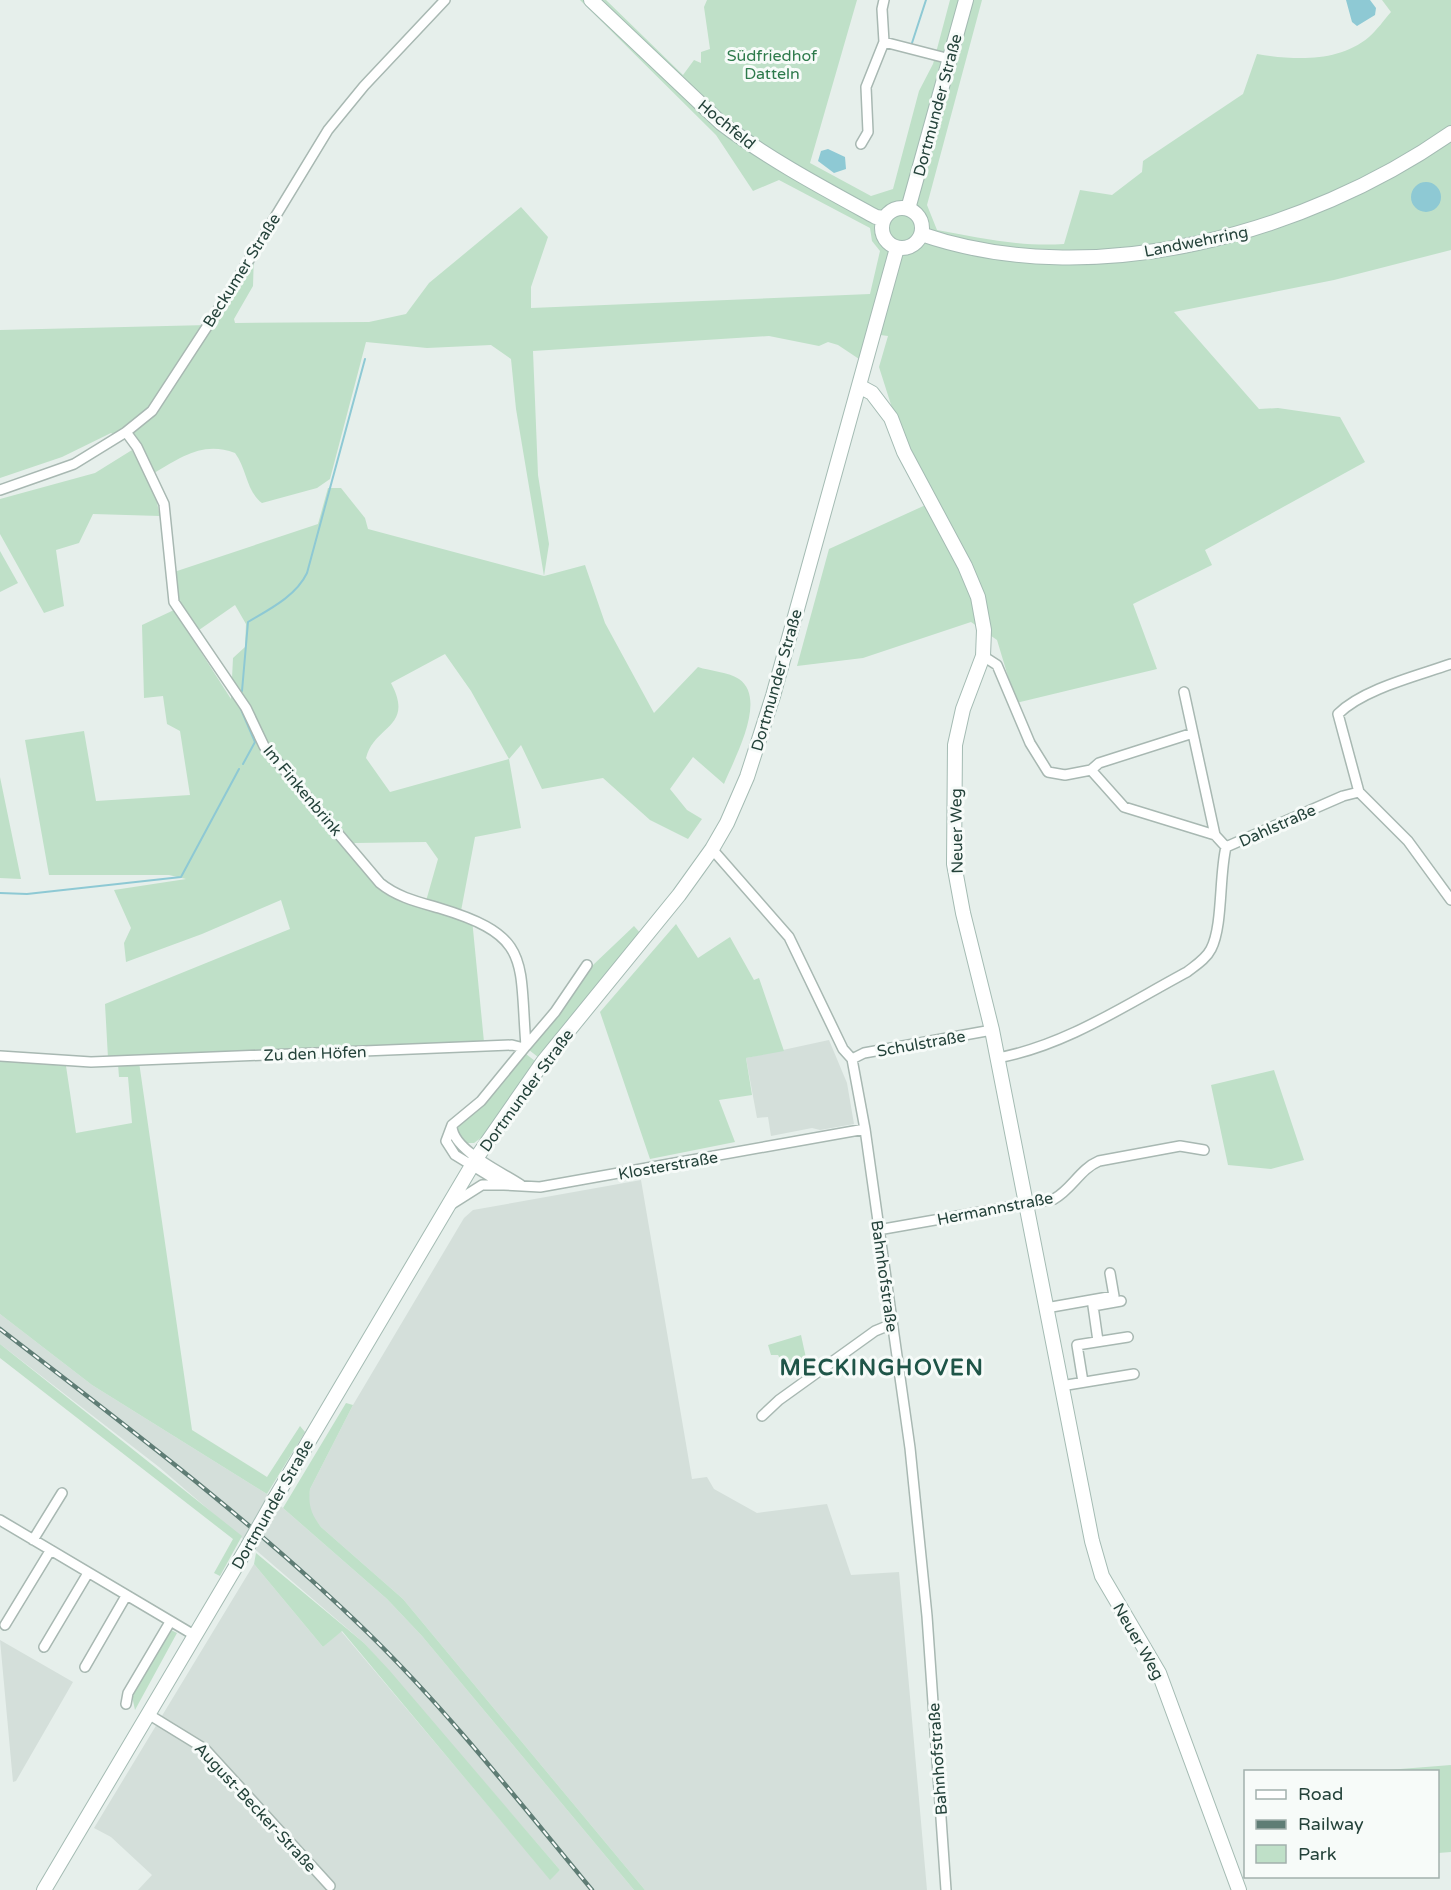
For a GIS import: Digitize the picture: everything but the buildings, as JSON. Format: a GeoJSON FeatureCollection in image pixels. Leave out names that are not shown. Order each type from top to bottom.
{"type":"FeatureCollection","features":[{"type":"Feature","properties":{"kind":"main road","name":"Hochfeld"},"geometry":{"type":"LineString","coordinates":[[591,0],[721,123],[743,140],[800,175],[876,217],[884,218]]}},
{"type":"Feature","properties":{"kind":"main road","name":"Dortmunder Straße"},"geometry":{"type":"LineString","coordinates":[[908,209],[966,0]]}},
{"type":"Feature","properties":{"kind":"main road","name":"Landwehrring"},"geometry":{"type":"LineString","coordinates":[[921,234],[977,249],[1051,256],[1143,252],[1201,242],[1267,226],[1337,199],[1387,174],[1451,133]]}},
{"type":"Feature","properties":{"kind":"main road"},"geometry":{"type":"LineString","coordinates":[[908,209],[920,222],[921,234],[914,244],[897,248],[883,236],[884,218],[895,210],[908,209]]}},
{"type":"Feature","properties":{"kind":"main road","name":"Dortmunder Straße"},"geometry":{"type":"LineString","coordinates":[[44,1890],[452,1204],[475,1161],[543,1062],[647,935],[712,849],[747,777],[768,713],[897,248]]}},
{"type":"Feature","properties":{"kind":"main road","name":"Neuer Weg"},"geometry":{"type":"LineString","coordinates":[[859,386],[874,395],[891,418],[922,489],[964,566],[978,597],[984,630],[983,656],[963,709],[955,745],[954,864],[963,913],[992,1030],[1092,1541],[1102,1576],[1159,1673],[1239,1890]]}},
{"type":"Feature","properties":{"kind":"street","name":"Beckumer Straße"},"geometry":{"type":"LineString","coordinates":[[0,490],[74,464],[126,432],[152,411],[214,316],[334,122],[364,86],[445,0]]}},
{"type":"Feature","properties":{"kind":"street"},"geometry":{"type":"LineString","coordinates":[[861,144],[868,132],[866,87],[884,42],[882,9],[884,0]]}},
{"type":"Feature","properties":{"kind":"street"},"geometry":{"type":"LineString","coordinates":[[884,42],[950,59]]}},
{"type":"Feature","properties":{"kind":"street","name":"Im Finkenbrink"},"geometry":{"type":"LineString","coordinates":[[126,432],[137,447],[164,504],[174,602],[246,708],[264,746],[387,889],[403,897],[471,917],[493,928],[505,938],[519,965],[525,1047]]}},
{"type":"Feature","properties":{"kind":"street"},"geometry":{"type":"LineString","coordinates":[[983,656],[998,665],[1030,743],[1048,772],[1065,775],[1091,770],[1099,763],[1193,733]]}},
{"type":"Feature","properties":{"kind":"street"},"geometry":{"type":"LineString","coordinates":[[1451,664],[1387,687],[1344,707],[1338,714],[1359,792],[1408,841],[1451,900]]}},
{"type":"Feature","properties":{"kind":"street"},"geometry":{"type":"LineString","coordinates":[[1184,692],[1215,836]]}},
{"type":"Feature","properties":{"kind":"street"},"geometry":{"type":"LineString","coordinates":[[1091,770],[1124,807],[1215,836],[1226,847]]}},
{"type":"Feature","properties":{"kind":"street","name":"Dahlstraße"},"geometry":{"type":"LineString","coordinates":[[997,1058],[1023,1053],[1049,1043],[1188,972],[1205,958],[1214,942],[1221,866],[1226,847],[1343,796],[1359,792]]}},
{"type":"Feature","properties":{"kind":"street","name":"Bahnhofstraße"},"geometry":{"type":"LineString","coordinates":[[712,849],[789,937],[843,1048],[852,1059],[865,1129],[924,1576],[946,1890]]}},
{"type":"Feature","properties":{"kind":"street"},"geometry":{"type":"LineString","coordinates":[[521,1185],[475,1161],[455,1155],[446,1141],[452,1125],[482,1101],[555,1012],[587,965]]}},
{"type":"Feature","properties":{"kind":"street","name":"Schulstraße"},"geometry":{"type":"LineString","coordinates":[[852,1059],[864,1053],[992,1030]]}},
{"type":"Feature","properties":{"kind":"street","name":"Zu den Höfen"},"geometry":{"type":"LineString","coordinates":[[0,1056],[91,1062],[512,1045],[525,1047]]}},
{"type":"Feature","properties":{"kind":"street","name":"Klosterstraße"},"geometry":{"type":"LineString","coordinates":[[452,1204],[482,1185],[555,1185],[865,1129]]}},
{"type":"Feature","properties":{"kind":"street","name":"Hermannstraße"},"geometry":{"type":"LineString","coordinates":[[878,1230],[1025,1202],[1054,1199],[1062,1194],[1091,1164],[1099,1161],[1180,1146],[1204,1150]]}},
{"type":"Feature","properties":{"kind":"street"},"geometry":{"type":"LineString","coordinates":[[475,1161],[504,1185]]}},
{"type":"Feature","properties":{"kind":"street"},"geometry":{"type":"LineString","coordinates":[[1093,1303],[1114,1296],[1110,1273]]}},
{"type":"Feature","properties":{"kind":"street"},"geometry":{"type":"LineString","coordinates":[[1046,1308],[1121,1301]]}},
{"type":"Feature","properties":{"kind":"street"},"geometry":{"type":"LineString","coordinates":[[1093,1303],[1098,1341]]}},
{"type":"Feature","properties":{"kind":"street"},"geometry":{"type":"LineString","coordinates":[[762,1416],[779,1400],[875,1331],[892,1324]]}},
{"type":"Feature","properties":{"kind":"street"},"geometry":{"type":"LineString","coordinates":[[1083,1382],[1077,1345],[1128,1337]]}},
{"type":"Feature","properties":{"kind":"street"},"geometry":{"type":"LineString","coordinates":[[1061,1386],[1134,1374]]}},
{"type":"Feature","properties":{"kind":"street"},"geometry":{"type":"LineString","coordinates":[[33,1540],[62,1493]]}},
{"type":"Feature","properties":{"kind":"street"},"geometry":{"type":"LineString","coordinates":[[0,1520],[194,1635]]}},
{"type":"Feature","properties":{"kind":"street"},"geometry":{"type":"LineString","coordinates":[[5,1625],[50,1551]]}},
{"type":"Feature","properties":{"kind":"street"},"geometry":{"type":"LineString","coordinates":[[44,1647],[88,1573]]}},
{"type":"Feature","properties":{"kind":"street"},"geometry":{"type":"LineString","coordinates":[[85,1667],[126,1596]]}},
{"type":"Feature","properties":{"kind":"street"},"geometry":{"type":"LineString","coordinates":[[126,1704],[128,1693],[170,1622]]}},
{"type":"Feature","properties":{"kind":"street","name":"August-Becker-Straße"},"geometry":{"type":"LineString","coordinates":[[148,1714],[205,1749],[330,1886]]}},
{"type":"Feature","properties":{"kind":"shaded area"},"geometry":{"type":"Polygon","coordinates":[[[829,1040],[847,1083],[854,1124],[820,1130],[812,1128],[771,1136],[768,1117],[757,1118],[746,1058],[829,1040]]]}},
{"type":"Feature","properties":{"kind":"shaded area"},"geometry":{"type":"Polygon","coordinates":[[[641,1180],[692,1479],[707,1477],[714,1489],[757,1513],[827,1504],[851,1575],[899,1572],[927,1890],[645,1890],[403,1599],[321,1527],[312,1516],[308,1501],[310,1489],[353,1405],[464,1218],[473,1210],[641,1180]]]}},
{"type":"Feature","properties":{"kind":"shaded area"},"geometry":{"type":"Polygon","coordinates":[[[0,1314],[92,1385],[267,1494],[387,1599],[422,1636],[634,1890],[138,1890],[152,1875],[111,1837],[94,1828],[254,1564],[323,1647],[341,1631],[550,1879],[560,1870],[364,1643],[159,1467],[0,1344],[0,1314]]]}},
{"type":"Feature","properties":{"kind":"shaded area"},"geometry":{"type":"Polygon","coordinates":[[[0,1640],[73,1682],[16,1781],[13,1782],[0,1640]]]}},
{"type":"Feature","properties":{"kind":"green space","name":"Südfriedhof Datteln"},"geometry":{"type":"Polygon","coordinates":[[[580,0],[606,0],[683,75],[694,60],[701,63],[701,52],[710,49],[704,7],[707,0],[857,0],[810,163],[871,196],[893,189],[919,91],[933,64],[950,0],[982,0],[927,205],[937,230],[1000,241],[1048,245],[1064,244],[1080,190],[1112,195],[1142,172],[1143,161],[1243,94],[1257,54],[1286,58],[1315,58],[1330,55],[1357,45],[1375,31],[1391,12],[1382,0],[1451,0],[1451,250],[1334,280],[1174,312],[1259,409],[1278,408],[1340,417],[1365,462],[1205,550],[1212,565],[1133,604],[1157,669],[1016,703],[997,640],[971,622],[863,658],[797,666],[829,549],[930,503],[893,411],[879,367],[888,336],[873,334],[865,363],[838,345],[828,342],[819,346],[769,336],[533,351],[538,475],[549,544],[544,576],[516,409],[511,359],[491,345],[427,348],[366,342],[330,479],[317,488],[262,503],[253,492],[235,453],[213,449],[193,452],[154,473],[136,436],[130,432],[154,412],[254,253],[253,286],[234,319],[235,323],[369,322],[406,314],[429,283],[521,207],[548,237],[531,287],[531,308],[870,294],[880,251],[872,241],[870,228],[779,180],[753,191],[716,135],[580,0]]]}},
{"type":"Feature","properties":{"kind":"green space"},"geometry":{"type":"Polygon","coordinates":[[[208,325],[150,410],[115,435],[111,433],[62,457],[0,478],[0,330],[208,325]]]}},
{"type":"Feature","properties":{"kind":"green space"},"geometry":{"type":"Polygon","coordinates":[[[132,450],[155,494],[160,516],[93,514],[79,543],[56,550],[64,606],[44,613],[0,534],[0,499],[95,473],[132,450]]]}},
{"type":"Feature","properties":{"kind":"green space"},"geometry":{"type":"Polygon","coordinates":[[[328,488],[341,488],[365,518],[368,529],[544,576],[585,565],[605,623],[654,713],[698,667],[735,677],[747,688],[750,714],[741,745],[724,784],[693,757],[670,789],[687,810],[702,819],[688,839],[650,820],[603,778],[542,789],[521,745],[509,759],[521,828],[475,837],[461,911],[426,901],[438,859],[426,842],[355,843],[350,847],[378,884],[472,919],[484,1042],[108,1058],[105,1004],[290,929],[281,900],[202,934],[126,962],[124,943],[131,928],[114,890],[186,879],[169,875],[49,875],[25,740],[84,731],[96,801],[190,795],[180,731],[167,724],[163,696],[144,698],[142,625],[174,610],[231,699],[233,658],[245,647],[246,624],[235,605],[199,630],[178,598],[174,572],[318,524],[328,488]],[[445,654],[391,683],[397,698],[396,718],[370,747],[366,758],[390,792],[509,759],[471,691],[445,654]]]}},
{"type":"Feature","properties":{"kind":"green space"},"geometry":{"type":"Polygon","coordinates":[[[0,551],[18,583],[0,592],[0,551]]]}},
{"type":"Feature","properties":{"kind":"green space"},"geometry":{"type":"Polygon","coordinates":[[[0,777],[21,879],[0,878],[0,777]]]}},
{"type":"Feature","properties":{"kind":"green space"},"geometry":{"type":"Polygon","coordinates":[[[676,924],[698,958],[730,937],[754,980],[759,978],[784,1051],[746,1058],[752,1095],[719,1100],[735,1142],[650,1159],[600,1012],[676,924]]]}},
{"type":"Feature","properties":{"kind":"green space"},"geometry":{"type":"Polygon","coordinates":[[[634,926],[641,934],[538,1057],[529,1050],[593,965],[634,926]]]}},
{"type":"Feature","properties":{"kind":"green space"},"geometry":{"type":"Polygon","coordinates":[[[526,1054],[535,1061],[482,1137],[474,1143],[463,1143],[457,1129],[458,1124],[492,1096],[526,1054]]]}},
{"type":"Feature","properties":{"kind":"green space"},"geometry":{"type":"Polygon","coordinates":[[[0,1060],[66,1066],[76,1133],[132,1123],[128,1077],[119,1077],[118,1064],[139,1062],[192,1430],[267,1477],[300,1426],[305,1432],[267,1494],[92,1385],[0,1314],[0,1060]]]}},
{"type":"Feature","properties":{"kind":"green space"},"geometry":{"type":"Polygon","coordinates":[[[1274,1070],[1304,1160],[1271,1169],[1228,1165],[1211,1085],[1274,1070]]]}},
{"type":"Feature","properties":{"kind":"green space"},"geometry":{"type":"Polygon","coordinates":[[[801,1335],[806,1358],[788,1371],[778,1355],[771,1355],[768,1345],[801,1335]]]}},
{"type":"Feature","properties":{"kind":"green space"},"geometry":{"type":"Polygon","coordinates":[[[0,1344],[242,1536],[220,1576],[214,1573],[233,1539],[0,1358],[0,1344]]]}},
{"type":"Feature","properties":{"kind":"green space"},"geometry":{"type":"Polygon","coordinates":[[[346,1403],[353,1405],[310,1489],[309,1500],[315,1518],[321,1527],[403,1599],[645,1890],[634,1890],[422,1636],[387,1599],[283,1508],[346,1403]]]}},
{"type":"Feature","properties":{"kind":"green space"},"geometry":{"type":"Polygon","coordinates":[[[256,1553],[364,1643],[390,1671],[560,1870],[550,1880],[342,1631],[323,1647],[254,1564],[256,1553]]]}},
{"type":"Feature","properties":{"kind":"green space"},"geometry":{"type":"Polygon","coordinates":[[[171,1630],[177,1633],[135,1710],[132,1696],[171,1630]]]}},
{"type":"Feature","properties":{"kind":"green space"},"geometry":{"type":"Polygon","coordinates":[[[1451,1765],[1451,1852],[1439,1853],[1439,1770],[1388,1770],[1451,1765]]]}},
{"type":"Feature","properties":{"kind":"water"},"geometry":{"type":"Polygon","coordinates":[[[1346,0],[1370,0],[1376,8],[1375,15],[1357,26],[1352,22],[1346,0]]]}},
{"type":"Feature","properties":{"kind":"water"},"geometry":{"type":"Polygon","coordinates":[[[828,149],[845,157],[846,169],[834,173],[818,161],[821,151],[828,149]]]}},
{"type":"Feature","properties":{"kind":"water"},"geometry":{"type":"Polygon","coordinates":[[[1426,182],[1432,183],[1440,191],[1440,203],[1432,211],[1426,212],[1420,211],[1412,203],[1411,197],[1412,191],[1420,183],[1426,182]]]}},
{"type":"Feature","properties":{"kind":"waterway"},"geometry":{"type":"LineString","coordinates":[[912,43],[926,0]]}},
{"type":"Feature","properties":{"kind":"waterway"},"geometry":{"type":"LineString","coordinates":[[242,691],[248,622],[289,595],[307,573],[365,359]]}},
{"type":"Feature","properties":{"kind":"waterway"},"geometry":{"type":"LineString","coordinates":[[240,707],[255,742],[243,764]]}},
{"type":"Feature","properties":{"kind":"waterway"},"geometry":{"type":"LineString","coordinates":[[0,893],[27,894],[181,877],[239,769]]}},
{"type":"Feature","properties":{"kind":"railway"},"geometry":{"type":"LineString","coordinates":[[0,1329],[235,1514],[325,1592],[427,1694],[592,1890]]}},
{"type":"Feature","properties":{"kind":"district","name":"MECKINGHOVEN"},"geometry":{"type":"Point","coordinates":[882,1367]}}]}
